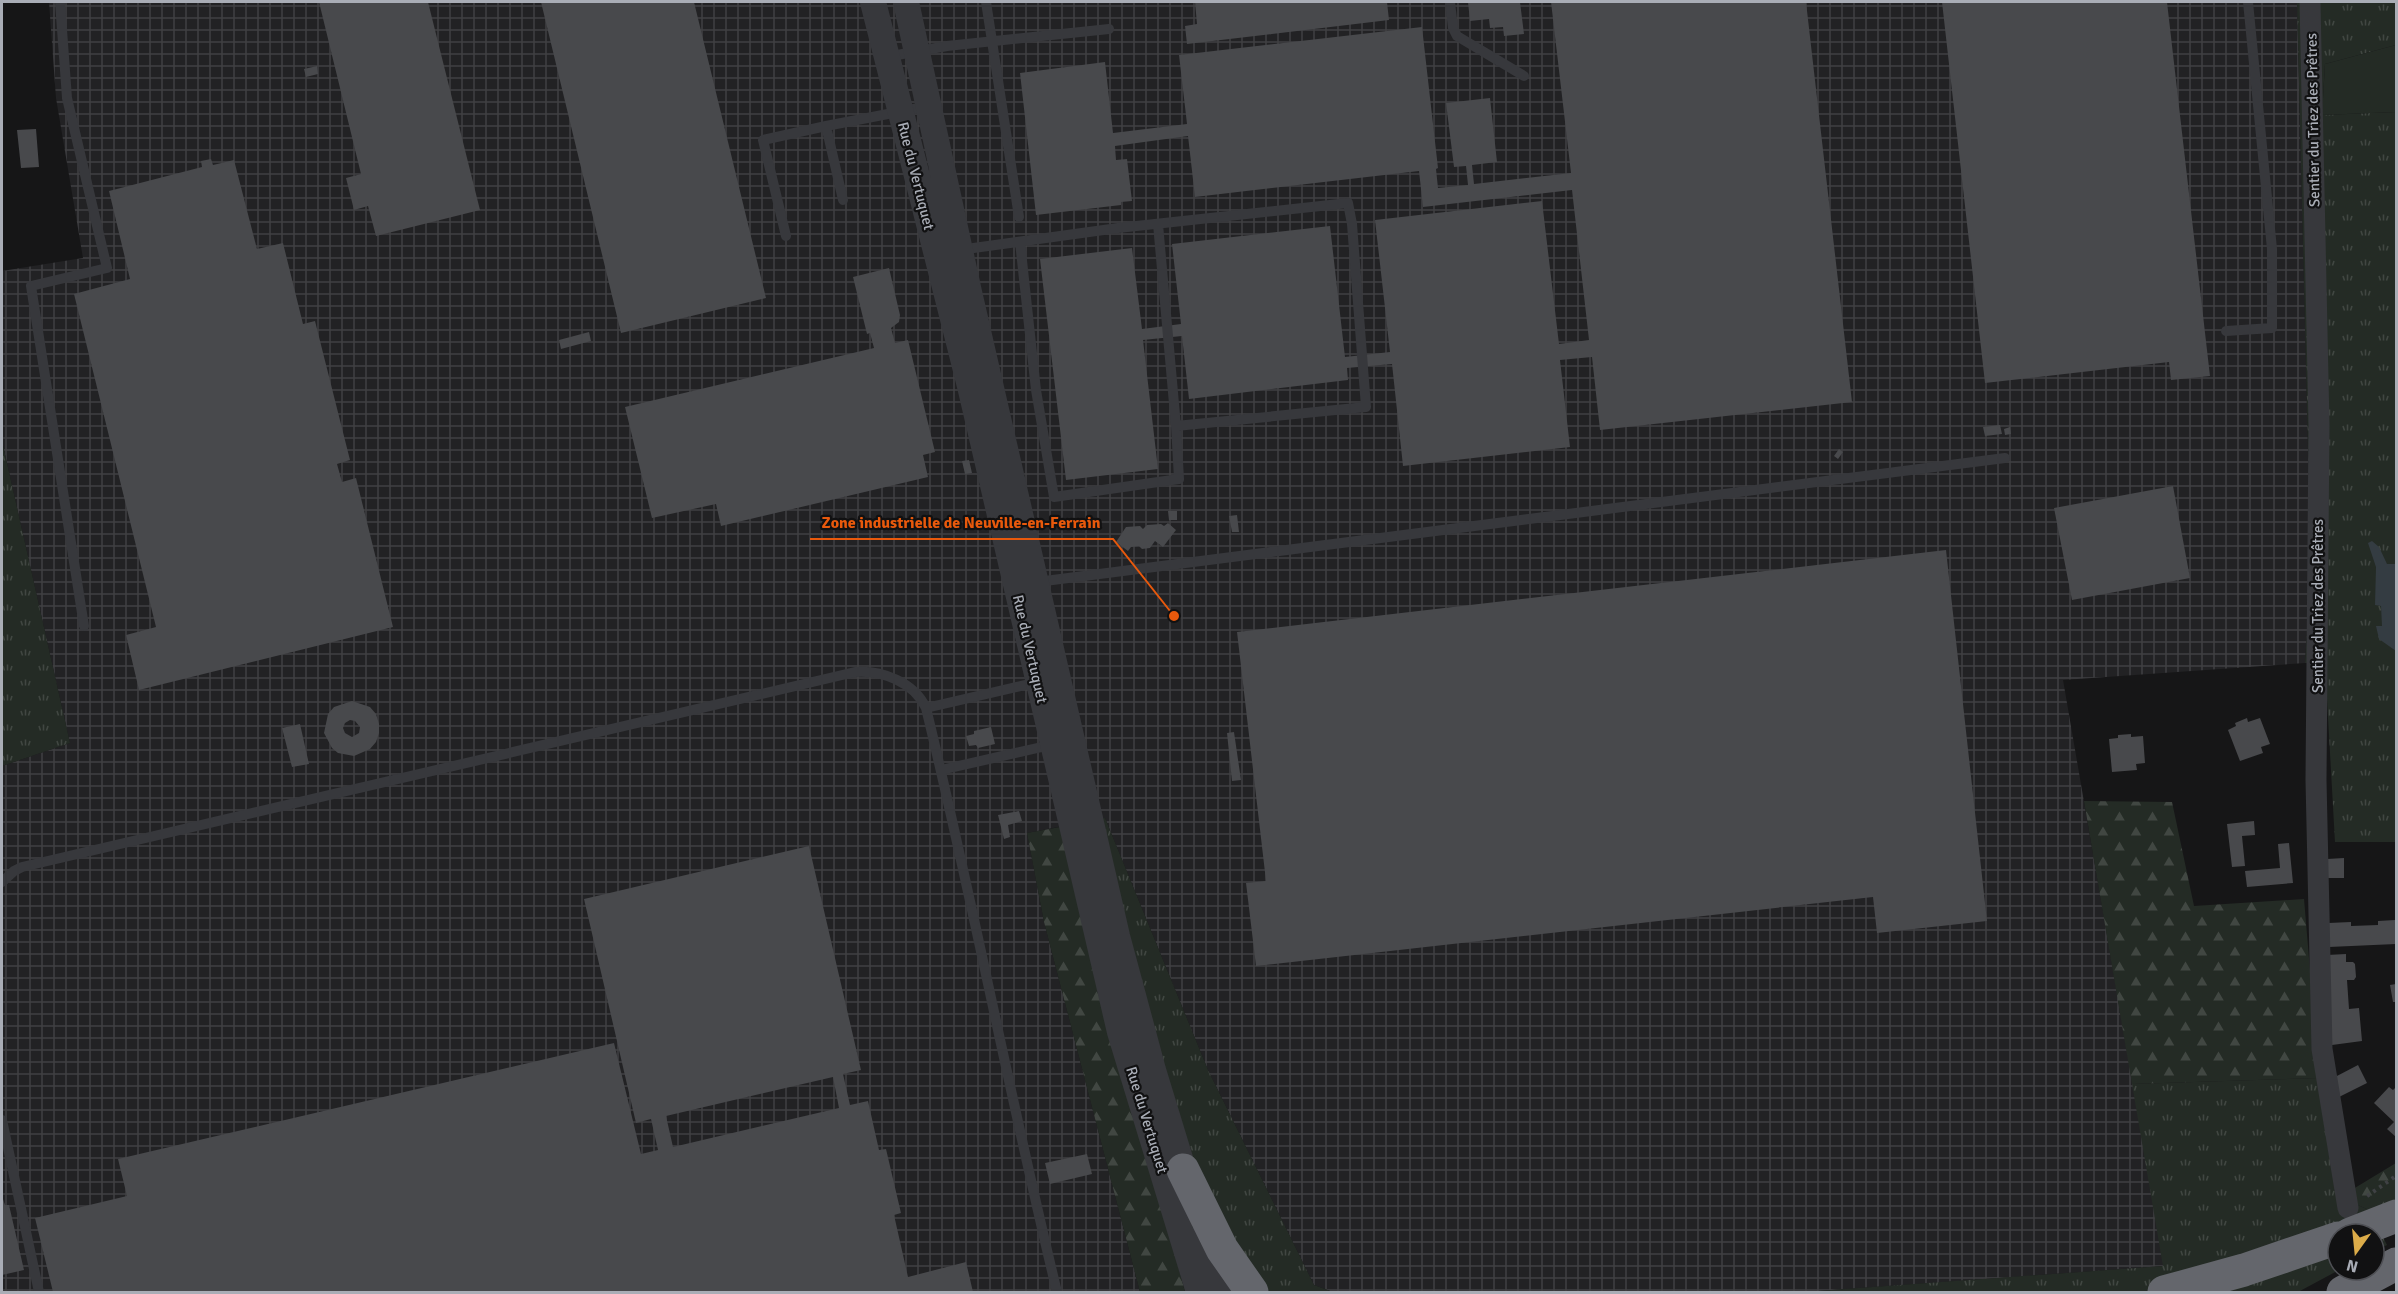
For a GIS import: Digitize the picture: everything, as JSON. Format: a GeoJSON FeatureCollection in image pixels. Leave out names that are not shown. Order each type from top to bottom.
{"type":"FeatureCollection","features":[{"type":"Feature","properties":{"kind":"highway"},"geometry":{"type":"LineString","coordinates":[[1183,1170],[1222,1249],[1252,1293]]}},
{"type":"Feature","properties":{"kind":"highway"},"geometry":{"type":"LineString","coordinates":[[2369,1222],[2397,1216]]}},
{"type":"Feature","properties":{"kind":"highway"},"geometry":{"type":"LineString","coordinates":[[2164,1293],[2244,1270],[2326,1235]]}},
{"type":"Feature","properties":{"kind":"highway"},"geometry":{"type":"LineString","coordinates":[[2343,1293],[2397,1264]]}},
{"type":"Feature","properties":{"kind":"street","name":"Rue du Vertuquet"},"geometry":{"type":"LineString","coordinates":[[873,2],[900,112],[948,252]]}},
{"type":"Feature","properties":{"kind":"street","name":"Rue du Vertuquet"},"geometry":{"type":"LineString","coordinates":[[906,2],[929,106],[948,252],[1062,742],[1153,1070],[1223,1293]]}},
{"type":"Feature","properties":{"kind":"street","name":"Sentier du Triez des Prêtres"},"geometry":{"type":"LineString","coordinates":[[2310,2],[2319,425],[2316,780],[2322,1049],[2344,1222]]}},
{"type":"Feature","properties":{"kind":"street","name":"Rue du Vertuquet"},"geometry":{"type":"LineString","coordinates":[[1062,742],[1120,1032],[1199,1293]]}},
{"type":"Feature","properties":{"kind":"lane"},"geometry":{"type":"LineString","coordinates":[[60,2],[67,98],[107,268],[31,286],[84,626]]}},
{"type":"Feature","properties":{"kind":"lane"},"geometry":{"type":"LineString","coordinates":[[986,2],[1019,217]]}},
{"type":"Feature","properties":{"kind":"lane"},"geometry":{"type":"LineString","coordinates":[[1450,2],[1453,28],[1457,36],[1524,76]]}},
{"type":"Feature","properties":{"kind":"lane"},"geometry":{"type":"LineString","coordinates":[[2226,331],[2272,328],[2272,249],[2248,2]]}},
{"type":"Feature","properties":{"kind":"lane"},"geometry":{"type":"LineString","coordinates":[[886,57],[917,51],[1109,29]]}},
{"type":"Feature","properties":{"kind":"lane"},"geometry":{"type":"LineString","coordinates":[[786,236],[763,140],[929,106]]}},
{"type":"Feature","properties":{"kind":"lane"},"geometry":{"type":"LineString","coordinates":[[826,126],[843,200]]}},
{"type":"Feature","properties":{"kind":"lane"},"geometry":{"type":"LineString","coordinates":[[948,252],[1158,224],[1348,203],[1352,224],[1366,407],[1176,426]]}},
{"type":"Feature","properties":{"kind":"lane"},"geometry":{"type":"LineString","coordinates":[[1020,242],[1036,390],[1054,497],[1179,479],[1158,224]]}},
{"type":"Feature","properties":{"kind":"lane"},"geometry":{"type":"LineString","coordinates":[[1025,583],[2005,458]]}},
{"type":"Feature","properties":{"kind":"lane"},"geometry":{"type":"LineString","coordinates":[[2,882],[22,867],[855,672],[877,673],[896,680],[916,693],[926,708],[1024,1154],[1057,1293]]}},
{"type":"Feature","properties":{"kind":"lane"},"geometry":{"type":"LineString","coordinates":[[926,708],[1047,680]]}},
{"type":"Feature","properties":{"kind":"lane"},"geometry":{"type":"LineString","coordinates":[[941,770],[1062,742]]}},
{"type":"Feature","properties":{"kind":"lane"},"geometry":{"type":"LineString","coordinates":[[2,1120],[39,1293]]}},
{"type":"Feature","properties":{"kind":"path"},"geometry":{"type":"LineString","coordinates":[[2350,1222],[2397,1176]]}},
{"type":"Feature","properties":{"kind":"shaded area"},"geometry":{"type":"Polygon","coordinates":[[[49,2],[2297,2],[2311,570],[2305,663],[2063,680],[2164,1266],[1804,1292],[1333,1292],[1314,1285],[1208,1070],[1105,818],[1027,833],[1044,922],[1140,1292],[2,1292],[2,766],[70,743],[2,441],[2,271],[83,258],[56,98],[49,2]]]}},
{"type":"Feature","properties":{"kind":"shaded area"},"geometry":{"type":"Polygon","coordinates":[[[2372,541],[2379,547],[2387,564],[2396,564],[2396,651],[2379,639],[2376,626],[2382,626],[2381,606],[2375,605],[2376,567],[2368,543],[2372,541]]]}},
{"type":"Feature","properties":{"kind":"green space"},"geometry":{"type":"Polygon","coordinates":[[[2297,2],[2396,2],[2396,45],[2325,64],[2322,115],[2396,112],[2396,842],[2335,842],[2325,663],[2305,663],[2311,570],[2297,2]]]}},
{"type":"Feature","properties":{"kind":"green space"},"geometry":{"type":"Polygon","coordinates":[[[2396,45],[2396,112],[2322,115],[2325,64],[2396,45]]]}},
{"type":"Feature","properties":{"kind":"green space"},"geometry":{"type":"Polygon","coordinates":[[[2,441],[70,743],[2,766],[2,441]]]}},
{"type":"Feature","properties":{"kind":"green space"},"geometry":{"type":"Polygon","coordinates":[[[2084,801],[2172,802],[2194,906],[2304,899],[2319,1078],[2132,1084],[2084,801]]]}},
{"type":"Feature","properties":{"kind":"green space"},"geometry":{"type":"Polygon","coordinates":[[[1105,818],[1208,1070],[1314,1285],[1333,1292],[1185,1292],[1060,827],[1105,818]]]}},
{"type":"Feature","properties":{"kind":"green space"},"geometry":{"type":"Polygon","coordinates":[[[1060,827],[1185,1292],[1140,1292],[1044,922],[1027,833],[1060,827]]]}},
{"type":"Feature","properties":{"kind":"green space"},"geometry":{"type":"Polygon","coordinates":[[[2319,1078],[2340,1197],[2369,1210],[2375,1222],[2326,1222],[2326,1277],[2298,1292],[1804,1292],[2163,1266],[2132,1084],[2319,1078]]]}},
{"type":"Feature","properties":{"kind":"green space"},"geometry":{"type":"Polygon","coordinates":[[[2396,1163],[2396,1199],[2369,1210],[2340,1197],[2396,1163]]]}},
{"type":"Feature","properties":{"kind":"building"},"geometry":{"type":"Polygon","coordinates":[[[319,2],[428,2],[480,210],[376,236],[368,206],[354,210],[346,178],[361,174],[319,2]]]}},
{"type":"Feature","properties":{"kind":"building"},"geometry":{"type":"Polygon","coordinates":[[[541,2],[694,2],[766,298],[621,333],[541,2]]]}},
{"type":"Feature","properties":{"kind":"building"},"geometry":{"type":"Polygon","coordinates":[[[1195,2],[1387,2],[1389,20],[1187,44],[1185,26],[1197,24],[1195,2]]]}},
{"type":"Feature","properties":{"kind":"building"},"geometry":{"type":"Polygon","coordinates":[[[1468,2],[1520,2],[1524,34],[1504,36],[1503,27],[1490,28],[1489,19],[1470,21],[1468,2]]]}},
{"type":"Feature","properties":{"kind":"building"},"geometry":{"type":"Polygon","coordinates":[[[1551,2],[1806,2],[1852,402],[1600,430],[1592,357],[1560,360],[1570,447],[1403,466],[1392,364],[1347,368],[1348,380],[1189,399],[1182,336],[1143,340],[1158,469],[1066,480],[1040,259],[1132,248],[1142,329],[1181,324],[1172,244],[1330,226],[1345,357],[1390,352],[1375,220],[1542,201],[1559,344],[1589,340],[1572,190],[1423,207],[1419,171],[1195,197],[1188,136],[1115,146],[1116,160],[1127,159],[1132,201],[1121,202],[1121,205],[1036,215],[1020,73],[1105,62],[1113,133],[1187,124],[1179,55],[1422,27],[1438,168],[1436,169],[1438,188],[1468,185],[1466,166],[1454,167],[1446,103],[1490,98],[1497,162],[1472,165],[1474,184],[1571,173],[1551,2]]]}},
{"type":"Feature","properties":{"kind":"building"},"geometry":{"type":"Polygon","coordinates":[[[1942,2],[2167,2],[2210,376],[2171,380],[2169,362],[1985,383],[1942,2]]]}},
{"type":"Feature","properties":{"kind":"building"},"geometry":{"type":"Polygon","coordinates":[[[317,66],[318,74],[306,77],[304,69],[317,66]]]}},
{"type":"Feature","properties":{"kind":"building"},"geometry":{"type":"Polygon","coordinates":[[[36,129],[39,167],[21,168],[17,130],[36,129]]]}},
{"type":"Feature","properties":{"kind":"building"},"geometry":{"type":"Polygon","coordinates":[[[211,159],[213,165],[234,160],[257,249],[283,243],[303,324],[315,321],[350,460],[337,464],[342,482],[356,478],[393,627],[139,690],[126,635],[156,627],[74,294],[130,279],[109,191],[202,167],[201,161],[211,159]]]}},
{"type":"Feature","properties":{"kind":"building"},"geometry":{"type":"Polygon","coordinates":[[[889,268],[900,315],[899,322],[891,328],[895,343],[908,340],[935,452],[923,455],[928,477],[721,526],[716,504],[652,518],[625,407],[874,348],[870,333],[867,334],[853,277],[889,268]]]}},
{"type":"Feature","properties":{"kind":"building"},"geometry":{"type":"Polygon","coordinates":[[[589,332],[591,341],[561,349],[559,340],[589,332]]]}},
{"type":"Feature","properties":{"kind":"building"},"geometry":{"type":"Polygon","coordinates":[[[2000,425],[2002,434],[1985,436],[1983,427],[2000,425]]]}},
{"type":"Feature","properties":{"kind":"building"},"geometry":{"type":"Polygon","coordinates":[[[2010,427],[2011,434],[2005,435],[2004,429],[2010,427]]]}},
{"type":"Feature","properties":{"kind":"building"},"geometry":{"type":"Polygon","coordinates":[[[1839,449],[1843,452],[1838,459],[1834,456],[1839,449]]]}},
{"type":"Feature","properties":{"kind":"building"},"geometry":{"type":"Polygon","coordinates":[[[969,460],[972,473],[965,474],[962,461],[969,460]]]}},
{"type":"Feature","properties":{"kind":"building"},"geometry":{"type":"Polygon","coordinates":[[[2173,486],[2190,578],[2072,600],[2054,508],[2173,486]]]}},
{"type":"Feature","properties":{"kind":"building"},"geometry":{"type":"Polygon","coordinates":[[[1168,511],[1177,511],[1177,520],[1169,520],[1168,511]]]}},
{"type":"Feature","properties":{"kind":"building"},"geometry":{"type":"Polygon","coordinates":[[[1237,515],[1239,532],[1232,532],[1229,516],[1237,515]]]}},
{"type":"Feature","properties":{"kind":"building"},"geometry":{"type":"Polygon","coordinates":[[[1168,523],[1176,530],[1163,547],[1155,541],[1150,548],[1131,547],[1128,551],[1116,542],[1126,527],[1140,526],[1143,529],[1147,525],[1161,524],[1164,526],[1168,523]]]}},
{"type":"Feature","properties":{"kind":"building"},"geometry":{"type":"Polygon","coordinates":[[[1946,550],[1987,921],[1877,933],[1873,897],[1256,966],[1246,883],[1266,881],[1237,632],[1946,550]]]}},
{"type":"Feature","properties":{"kind":"building"},"geometry":{"type":"Polygon","coordinates":[[[352,701],[370,707],[376,714],[379,733],[370,749],[354,756],[338,753],[332,748],[324,733],[328,714],[334,707],[352,701]],[[350,720],[343,728],[345,733],[352,737],[359,733],[360,727],[355,721],[350,720]]]}},
{"type":"Feature","properties":{"kind":"building"},"geometry":{"type":"Polygon","coordinates":[[[2247,718],[2248,722],[2260,718],[2270,744],[2261,747],[2263,753],[2240,761],[2228,730],[2236,726],[2235,723],[2247,718]]]}},
{"type":"Feature","properties":{"kind":"building"},"geometry":{"type":"Polygon","coordinates":[[[300,724],[309,764],[292,767],[282,728],[300,724]]]}},
{"type":"Feature","properties":{"kind":"building"},"geometry":{"type":"Polygon","coordinates":[[[991,727],[995,744],[978,748],[976,745],[969,746],[966,736],[974,734],[974,731],[991,727]]]}},
{"type":"Feature","properties":{"kind":"building"},"geometry":{"type":"Polygon","coordinates":[[[1234,732],[1241,780],[1232,781],[1227,733],[1234,732]]]}},
{"type":"Feature","properties":{"kind":"building"},"geometry":{"type":"Polygon","coordinates":[[[2131,734],[2131,737],[2143,736],[2145,763],[2136,764],[2137,770],[2112,772],[2109,739],[2118,738],[2118,735],[2131,734]]]}},
{"type":"Feature","properties":{"kind":"building"},"geometry":{"type":"Polygon","coordinates":[[[1019,811],[1022,821],[1008,825],[1010,837],[1004,839],[998,815],[1019,811]]]}},
{"type":"Feature","properties":{"kind":"building"},"geometry":{"type":"Polygon","coordinates":[[[2254,821],[2255,835],[2242,836],[2245,866],[2232,867],[2227,824],[2254,821]]]}},
{"type":"Feature","properties":{"kind":"building"},"geometry":{"type":"Polygon","coordinates":[[[2289,843],[2293,883],[2247,887],[2245,871],[2280,868],[2278,844],[2289,843]]]}},
{"type":"Feature","properties":{"kind":"building"},"geometry":{"type":"Polygon","coordinates":[[[809,846],[861,1070],[843,1074],[850,1105],[868,1101],[879,1150],[886,1149],[901,1213],[894,1215],[908,1277],[966,1262],[973,1292],[53,1292],[35,1218],[127,1196],[118,1159],[614,1043],[641,1154],[658,1150],[651,1119],[636,1123],[584,899],[809,846]],[[833,1077],[666,1116],[673,1147],[839,1108],[833,1077]]]}},
{"type":"Feature","properties":{"kind":"building"},"geometry":{"type":"Polygon","coordinates":[[[2344,858],[2344,878],[2327,878],[2327,859],[2344,858]]]}},
{"type":"Feature","properties":{"kind":"building"},"geometry":{"type":"Polygon","coordinates":[[[2395,920],[2396,944],[2329,947],[2328,923],[2351,922],[2351,926],[2378,925],[2378,921],[2395,920]]]}},
{"type":"Feature","properties":{"kind":"building"},"geometry":{"type":"Polygon","coordinates":[[[2346,954],[2346,962],[2355,964],[2356,977],[2354,980],[2347,980],[2349,1009],[2359,1008],[2362,1041],[2332,1045],[2327,955],[2346,954]]]}},
{"type":"Feature","properties":{"kind":"building"},"geometry":{"type":"Polygon","coordinates":[[[2396,984],[2396,1002],[2393,1002],[2390,985],[2396,984]]]}},
{"type":"Feature","properties":{"kind":"building"},"geometry":{"type":"Polygon","coordinates":[[[2358,1065],[2367,1083],[2339,1097],[2335,1077],[2358,1065]]]}},
{"type":"Feature","properties":{"kind":"building"},"geometry":{"type":"Polygon","coordinates":[[[2389,1087],[2393,1090],[2396,1087],[2396,1137],[2387,1129],[2394,1122],[2374,1103],[2389,1087]]]}},
{"type":"Feature","properties":{"kind":"building"},"geometry":{"type":"Polygon","coordinates":[[[1087,1154],[1092,1174],[1050,1184],[1045,1163],[1087,1154]]]}},
{"type":"Feature","properties":{"kind":"building"},"geometry":{"type":"Polygon","coordinates":[[[2,1196],[5,1205],[9,1205],[24,1270],[2,1275],[2,1196]]]}},
{"type":"Feature","properties":{"kind":"place","name":"Zone industrielle de Neuville-en-Ferrain"},"geometry":{"type":"Point","coordinates":[1174,616]}}]}
